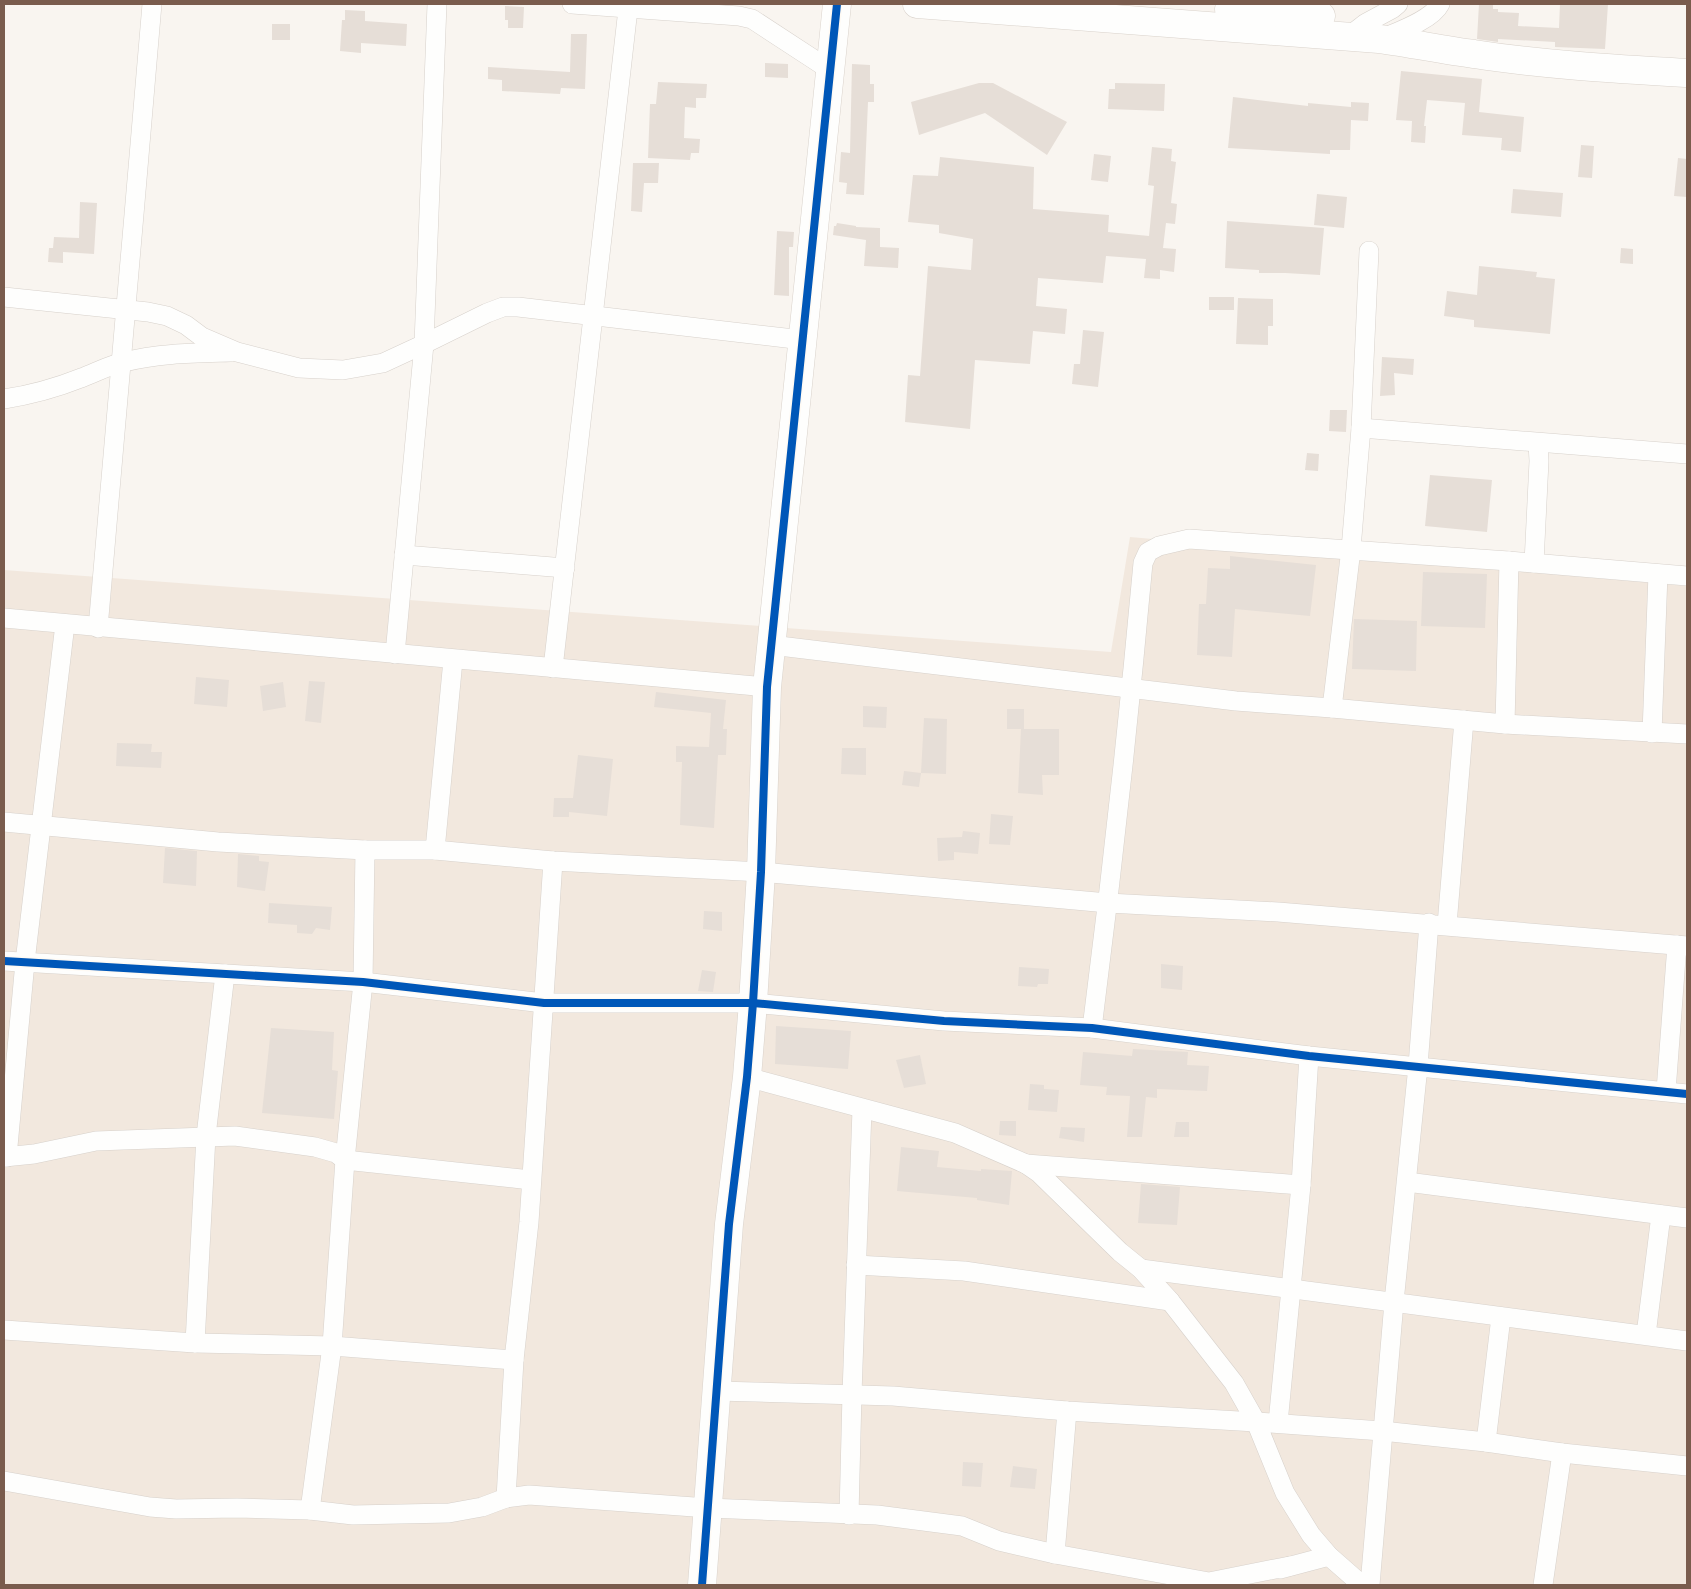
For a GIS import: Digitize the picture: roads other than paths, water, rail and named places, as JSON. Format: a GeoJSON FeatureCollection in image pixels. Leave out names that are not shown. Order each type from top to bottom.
{"type":"FeatureCollection","features":[{"type":"Feature","properties":{"kind":"street"},"geometry":{"type":"LineString","coordinates":[[98,628],[123,362],[152,4]]}},
{"type":"Feature","properties":{"kind":"street"},"geometry":{"type":"LineString","coordinates":[[395,654],[424,344],[437,4]]}},
{"type":"Feature","properties":{"kind":"street"},"geometry":{"type":"LineString","coordinates":[[572,4],[628,9],[668,7],[739,16],[752,20],[830,70]]}},
{"type":"Feature","properties":{"kind":"street"},"geometry":{"type":"LineString","coordinates":[[702,1585],[728,1224],[747,1077],[753,1004],[762,872],[766,688],[837,4]]}},
{"type":"Feature","properties":{"kind":"street"},"geometry":{"type":"LineString","coordinates":[[917,4],[1276,22]]}},
{"type":"Feature","properties":{"kind":"street"},"geometry":{"type":"LineString","coordinates":[[1163,4],[1276,22],[1373,33],[1428,46],[1475,54],[1609,68],[1687,73]]}},
{"type":"Feature","properties":{"kind":"street"},"geometry":{"type":"LineString","coordinates":[[1373,33],[1398,4]]}},
{"type":"Feature","properties":{"kind":"street"},"geometry":{"type":"LineString","coordinates":[[1373,33],[1421,20],[1438,8],[1440,4]]}},
{"type":"Feature","properties":{"kind":"street"},"geometry":{"type":"LineString","coordinates":[[553,668],[628,9]]}},
{"type":"Feature","properties":{"kind":"street"},"geometry":{"type":"LineString","coordinates":[[1332,708],[1351,550],[1361,428],[1369,251]]}},
{"type":"Feature","properties":{"kind":"street"},"geometry":{"type":"LineString","coordinates":[[4,297],[148,312],[167,316],[186,324],[202,337],[237,352],[299,368],[343,370],[383,363],[487,313],[503,308],[518,307],[803,340]]}},
{"type":"Feature","properties":{"kind":"street"},"geometry":{"type":"LineString","coordinates":[[4,399],[51,388],[123,362],[178,353],[237,352]]}},
{"type":"Feature","properties":{"kind":"street"},"geometry":{"type":"LineString","coordinates":[[1361,428],[1687,454]]}},
{"type":"Feature","properties":{"kind":"street"},"geometry":{"type":"LineString","coordinates":[[1534,563],[1539,462],[1538,443]]}},
{"type":"Feature","properties":{"kind":"street"},"geometry":{"type":"LineString","coordinates":[[1092,1028],[1132,689],[1143,563],[1148,552],[1159,546],[1190,539],[1509,561],[1687,576]]}},
{"type":"Feature","properties":{"kind":"street"},"geometry":{"type":"LineString","coordinates":[[404,556],[565,568]]}},
{"type":"Feature","properties":{"kind":"street"},"geometry":{"type":"LineString","coordinates":[[1505,724],[1509,561]]}},
{"type":"Feature","properties":{"kind":"street"},"geometry":{"type":"LineString","coordinates":[[1652,733],[1658,574]]}},
{"type":"Feature","properties":{"kind":"street"},"geometry":{"type":"LineString","coordinates":[[4,618],[766,688]]}},
{"type":"Feature","properties":{"kind":"street"},"geometry":{"type":"LineString","coordinates":[[65,624],[25,962],[5,1157],[34,1154],[96,1141],[235,1136],[315,1147],[336,1153],[345,1160],[531,1180]]}},
{"type":"Feature","properties":{"kind":"street"},"geometry":{"type":"LineString","coordinates":[[771,645],[1236,701],[1505,724],[1687,734]]}},
{"type":"Feature","properties":{"kind":"street"},"geometry":{"type":"LineString","coordinates":[[435,850],[453,660]]}},
{"type":"Feature","properties":{"kind":"street"},"geometry":{"type":"LineString","coordinates":[[1370,1585],[1382,1431],[1418,1066],[1464,720]]}},
{"type":"Feature","properties":{"kind":"street"},"geometry":{"type":"LineString","coordinates":[[4,822],[218,842],[365,850],[435,850],[553,860],[762,872],[1108,903],[1278,912],[1682,946],[1666,1092]]}},
{"type":"Feature","properties":{"kind":"street"},"geometry":{"type":"LineString","coordinates":[[310,1510],[332,1346],[345,1160],[363,982],[365,850]]}},
{"type":"Feature","properties":{"kind":"street"},"geometry":{"type":"LineString","coordinates":[[506,1498],[514,1360],[529,1222],[553,860]]}},
{"type":"Feature","properties":{"kind":"street"},"geometry":{"type":"LineString","coordinates":[[4,961],[363,982],[544,1004],[753,1004],[944,1020],[1092,1028],[1308,1056],[1687,1094]]}},
{"type":"Feature","properties":{"kind":"street"},"geometry":{"type":"LineString","coordinates":[[195,1343],[206,1136],[225,974]]}},
{"type":"Feature","properties":{"kind":"street"},"geometry":{"type":"LineString","coordinates":[[1278,1423],[1301,1185],[1308,1056]]}},
{"type":"Feature","properties":{"kind":"street"},"geometry":{"type":"LineString","coordinates":[[747,1077],[955,1133],[1026,1164],[1039,1173],[1120,1252],[1141,1269],[1170,1301],[1234,1383],[1256,1422],[1285,1493],[1312,1535],[1329,1556],[1362,1585]]}},
{"type":"Feature","properties":{"kind":"street"},"geometry":{"type":"LineString","coordinates":[[849,1515],[862,1109]]}},
{"type":"Feature","properties":{"kind":"street"},"geometry":{"type":"LineString","coordinates":[[1026,1164],[1301,1185]]}},
{"type":"Feature","properties":{"kind":"street"},"geometry":{"type":"LineString","coordinates":[[1406,1182],[1687,1218]]}},
{"type":"Feature","properties":{"kind":"street"},"geometry":{"type":"LineString","coordinates":[[1646,1335],[1661,1215]]}},
{"type":"Feature","properties":{"kind":"street"},"geometry":{"type":"LineString","coordinates":[[856,1264],[964,1271],[1170,1301]]}},
{"type":"Feature","properties":{"kind":"street"},"geometry":{"type":"LineString","coordinates":[[1141,1269],[1687,1341]]}},
{"type":"Feature","properties":{"kind":"street"},"geometry":{"type":"LineString","coordinates":[[1486,1442],[1501,1317]]}},
{"type":"Feature","properties":{"kind":"street"},"geometry":{"type":"LineString","coordinates":[[4,1330],[195,1343],[332,1346],[514,1360]]}},
{"type":"Feature","properties":{"kind":"street"},"geometry":{"type":"LineString","coordinates":[[717,1391],[893,1396],[1067,1411],[1382,1431],[1687,1466]]}},
{"type":"Feature","properties":{"kind":"street"},"geometry":{"type":"LineString","coordinates":[[1055,1554],[1067,1411]]}},
{"type":"Feature","properties":{"kind":"street"},"geometry":{"type":"LineString","coordinates":[[1543,1585],[1562,1453]]}},
{"type":"Feature","properties":{"kind":"street"},"geometry":{"type":"LineString","coordinates":[[4,1481],[150,1507],[176,1509],[310,1510],[353,1515],[449,1513],[482,1507],[506,1498],[529,1495],[708,1508],[877,1515],[962,1526],[999,1541],[1055,1554],[1209,1582],[1290,1566],[1329,1556]]}},
{"type":"Feature","properties":{"kind":"street"},"geometry":{"type":"LineString","coordinates":[[1240,1585],[1290,1566]]}}]}
